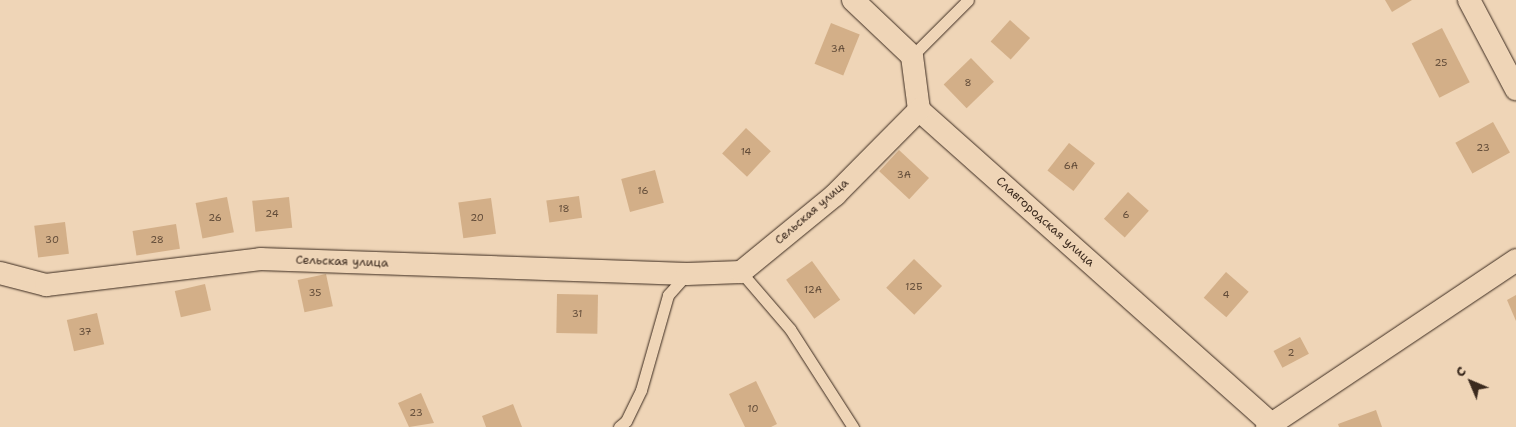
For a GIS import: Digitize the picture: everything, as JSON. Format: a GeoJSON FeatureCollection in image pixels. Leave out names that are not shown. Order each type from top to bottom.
{"type":"FeatureCollection","features":[{"type":"Feature","properties":{"kind":"street"},"geometry":{"type":"LineString","coordinates":[[853,0],[912,56],[919,110]]}},
{"type":"Feature","properties":{"kind":"street"},"geometry":{"type":"LineString","coordinates":[[1469,0],[1516,89]]}},
{"type":"Feature","properties":{"kind":"street","name":"Сельская улица"},"geometry":{"type":"LineString","coordinates":[[0,273],[46,285],[260,259],[687,274],[741,272],[835,195],[919,110]]}},
{"type":"Feature","properties":{"kind":"street","name":"Славгородская улица"},"geometry":{"type":"LineString","coordinates":[[919,110],[1271,426]]}},
{"type":"Feature","properties":{"kind":"street"},"geometry":{"type":"LineString","coordinates":[[1271,426],[1516,260]]}},
{"type":"Feature","properties":{"kind":"lane"},"geometry":{"type":"LineString","coordinates":[[912,56],[968,0]]}},
{"type":"Feature","properties":{"kind":"lane"},"geometry":{"type":"LineString","coordinates":[[741,272],[790,329],[853,427]]}},
{"type":"Feature","properties":{"kind":"lane"},"geometry":{"type":"LineString","coordinates":[[619,427],[626,421],[641,390],[648,354],[668,295],[687,274]]}},
{"type":"Feature","properties":{"kind":"building"},"geometry":{"type":"Polygon","coordinates":[[[1385,0],[1412,0],[1392,12],[1385,0]]]}},
{"type":"Feature","properties":{"kind":"building"},"geometry":{"type":"Polygon","coordinates":[[[1010,20],[1030,38],[1011,60],[991,42],[1010,20]]]}},
{"type":"Feature","properties":{"kind":"building"},"geometry":{"type":"Polygon","coordinates":[[[831,23],[860,35],[843,75],[815,64],[831,23]]]}},
{"type":"Feature","properties":{"kind":"building"},"geometry":{"type":"Polygon","coordinates":[[[1442,28],[1470,82],[1439,98],[1412,43],[1442,28]]]}},
{"type":"Feature","properties":{"kind":"building"},"geometry":{"type":"Polygon","coordinates":[[[971,58],[994,82],[967,108],[944,84],[971,58]]]}},
{"type":"Feature","properties":{"kind":"building"},"geometry":{"type":"Polygon","coordinates":[[[1493,122],[1510,153],[1472,173],[1455,143],[1493,122]]]}},
{"type":"Feature","properties":{"kind":"building"},"geometry":{"type":"Polygon","coordinates":[[[746,128],[771,151],[747,177],[722,154],[746,128]]]}},
{"type":"Feature","properties":{"kind":"building"},"geometry":{"type":"Polygon","coordinates":[[[1069,143],[1095,163],[1073,191],[1047,171],[1069,143]]]}},
{"type":"Feature","properties":{"kind":"building"},"geometry":{"type":"Polygon","coordinates":[[[899,150],[929,178],[909,199],[879,171],[899,150]]]}},
{"type":"Feature","properties":{"kind":"building"},"geometry":{"type":"Polygon","coordinates":[[[655,170],[664,203],[630,212],[621,179],[655,170]]]}},
{"type":"Feature","properties":{"kind":"building"},"geometry":{"type":"Polygon","coordinates":[[[1128,192],[1149,211],[1125,237],[1104,219],[1128,192]]]}},
{"type":"Feature","properties":{"kind":"building"},"geometry":{"type":"Polygon","coordinates":[[[579,196],[582,218],[549,222],[546,201],[579,196]]]}},
{"type":"Feature","properties":{"kind":"building"},"geometry":{"type":"Polygon","coordinates":[[[227,197],[234,232],[202,238],[196,203],[227,197]]]}},
{"type":"Feature","properties":{"kind":"building"},"geometry":{"type":"Polygon","coordinates":[[[289,197],[292,228],[255,232],[252,201],[289,197]]]}},
{"type":"Feature","properties":{"kind":"building"},"geometry":{"type":"Polygon","coordinates":[[[491,198],[496,234],[463,238],[458,203],[491,198]]]}},
{"type":"Feature","properties":{"kind":"building"},"geometry":{"type":"Polygon","coordinates":[[[65,222],[69,254],[38,258],[34,226],[65,222]]]}},
{"type":"Feature","properties":{"kind":"building"},"geometry":{"type":"Polygon","coordinates":[[[176,224],[180,249],[136,256],[133,231],[176,224]]]}},
{"type":"Feature","properties":{"kind":"building"},"geometry":{"type":"Polygon","coordinates":[[[914,259],[942,286],[914,315],[886,288],[914,259]]]}},
{"type":"Feature","properties":{"kind":"building"},"geometry":{"type":"Polygon","coordinates":[[[812,261],[840,300],[814,319],[786,280],[812,261]]]}},
{"type":"Feature","properties":{"kind":"building"},"geometry":{"type":"Polygon","coordinates":[[[1226,272],[1249,292],[1226,317],[1204,298],[1226,272]]]}},
{"type":"Feature","properties":{"kind":"building"},"geometry":{"type":"Polygon","coordinates":[[[326,274],[333,306],[304,312],[298,280],[326,274]]]}},
{"type":"Feature","properties":{"kind":"building"},"geometry":{"type":"Polygon","coordinates":[[[205,284],[211,310],[181,317],[175,291],[205,284]]]}},
{"type":"Feature","properties":{"kind":"building"},"geometry":{"type":"Polygon","coordinates":[[[557,294],[598,295],[597,334],[556,333],[557,294]]]}},
{"type":"Feature","properties":{"kind":"building"},"geometry":{"type":"Polygon","coordinates":[[[1516,295],[1516,321],[1507,300],[1516,295]]]}},
{"type":"Feature","properties":{"kind":"building"},"geometry":{"type":"Polygon","coordinates":[[[97,313],[104,344],[74,351],[67,320],[97,313]]]}},
{"type":"Feature","properties":{"kind":"building"},"geometry":{"type":"Polygon","coordinates":[[[1300,337],[1309,354],[1282,368],[1274,351],[1300,337]]]}},
{"type":"Feature","properties":{"kind":"building"},"geometry":{"type":"Polygon","coordinates":[[[756,381],[777,424],[771,427],[745,427],[729,394],[756,381]]]}},
{"type":"Feature","properties":{"kind":"building"},"geometry":{"type":"Polygon","coordinates":[[[421,393],[434,423],[409,427],[398,403],[421,393]]]}},
{"type":"Feature","properties":{"kind":"building"},"geometry":{"type":"Polygon","coordinates":[[[513,404],[522,427],[486,427],[482,416],[513,404]]]}},
{"type":"Feature","properties":{"kind":"building"},"geometry":{"type":"Polygon","coordinates":[[[1376,410],[1382,427],[1339,427],[1338,424],[1376,410]]]}}]}
